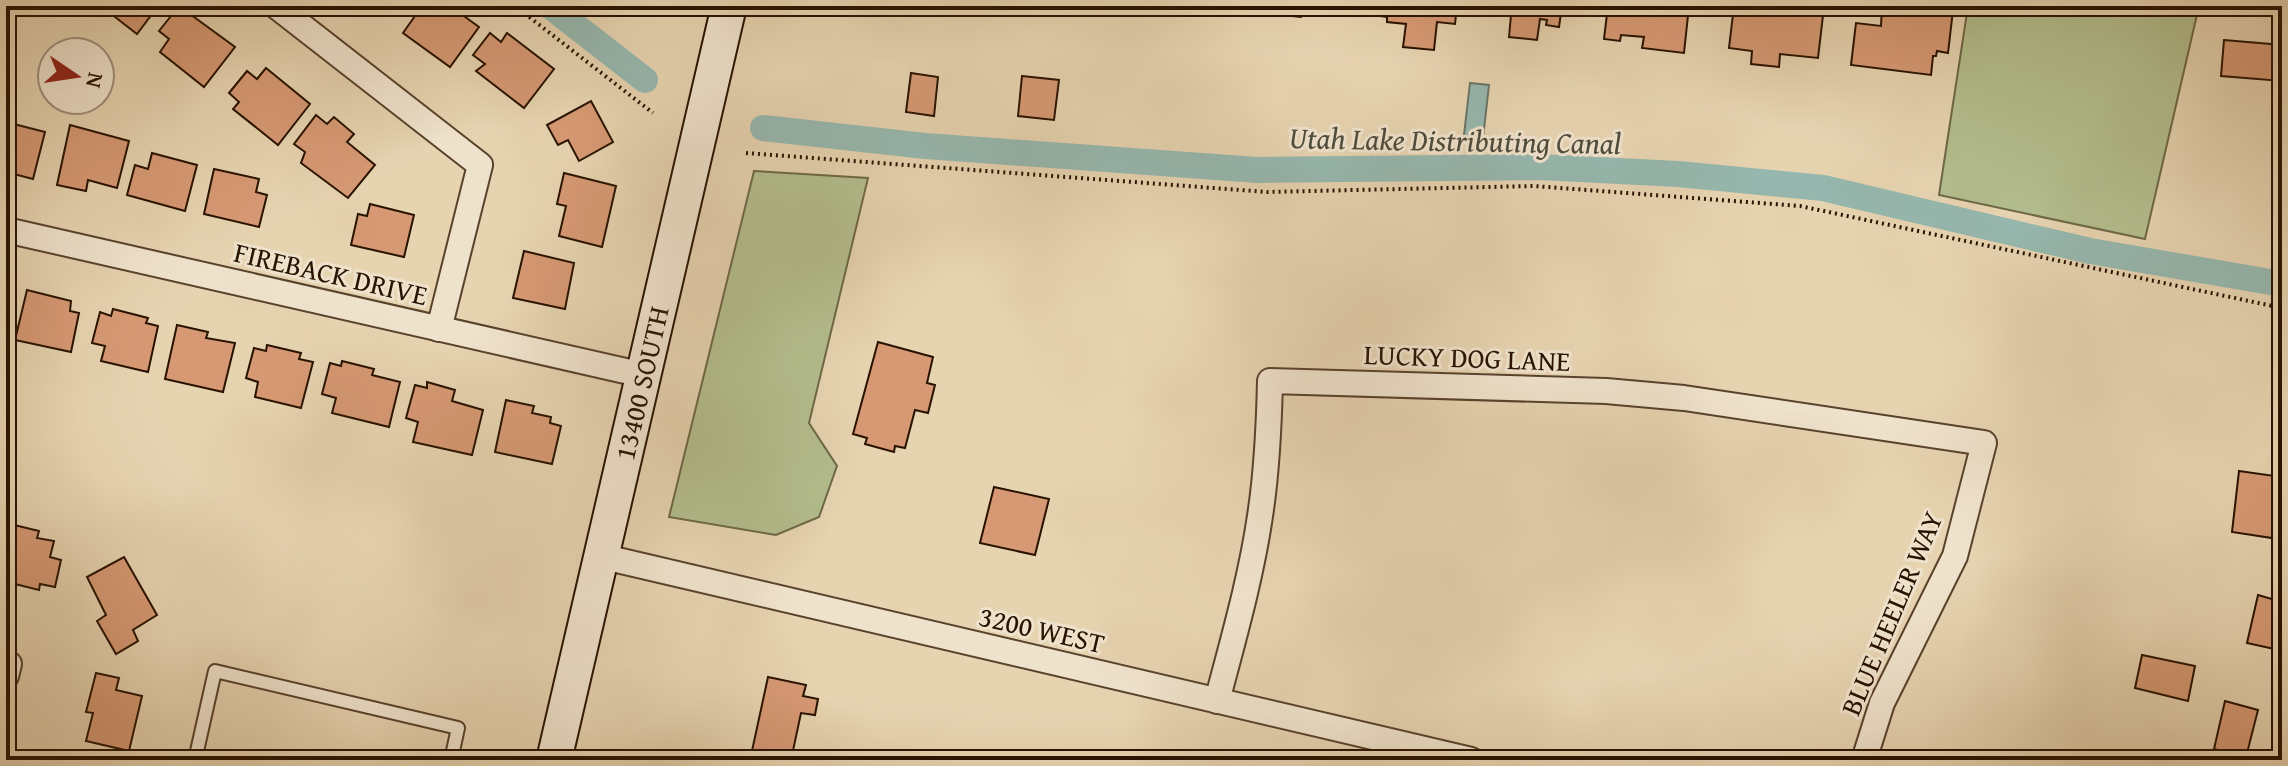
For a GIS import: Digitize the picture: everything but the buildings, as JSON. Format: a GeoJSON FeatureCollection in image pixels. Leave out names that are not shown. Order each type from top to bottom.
{"type":"FeatureCollection","features":[{"type":"Feature","properties":{"kind":"main road","name":"13400 SOUTH"},"geometry":{"type":"LineString","coordinates":[[554,760],[729,6]]}},
{"type":"Feature","properties":{"kind":"street"},"geometry":{"type":"LineString","coordinates":[[276,6],[480,165],[439,329]]}},
{"type":"Feature","properties":{"kind":"street","name":"FIREBACK DRIVE"},"geometry":{"type":"LineString","coordinates":[[6,230],[643,375]]}},
{"type":"Feature","properties":{"kind":"street","name":"LUCKY DOG LANE"},"geometry":{"type":"LineString","coordinates":[[1217,701],[1260,516],[1270,381],[1606,391],[1684,398],[1984,443]]}},
{"type":"Feature","properties":{"kind":"street","name":"BLUE HEELER WAY"},"geometry":{"type":"LineString","coordinates":[[1864,760],[1882,703],[1955,556],[1984,443]]}},
{"type":"Feature","properties":{"kind":"street","name":"3200 WEST"},"geometry":{"type":"LineString","coordinates":[[600,556],[1471,760]]}},
{"type":"Feature","properties":{"kind":"lane"},"geometry":{"type":"LineString","coordinates":[[195,760],[215,671],[458,728],[451,760]]}},
{"type":"Feature","properties":{"kind":"path"},"geometry":{"type":"LineString","coordinates":[[515,6],[653,113]]}},
{"type":"Feature","properties":{"kind":"path"},"geometry":{"type":"LineString","coordinates":[[746,153],[1267,192],[1534,186],[1800,206],[2282,308]]}},
{"type":"Feature","properties":{"kind":"green space"},"geometry":{"type":"Polygon","coordinates":[[[1968,6],[2199,6],[2145,239],[1939,195],[1968,6]]]}},
{"type":"Feature","properties":{"kind":"green space"},"geometry":{"type":"Polygon","coordinates":[[[754,171],[868,178],[809,423],[837,466],[819,517],[776,535],[669,517],[754,171]]]}},
{"type":"Feature","properties":{"kind":"water"},"geometry":{"type":"Polygon","coordinates":[[[1470,83],[1489,85],[1483,138],[1464,135],[1470,83]]]}},
{"type":"Feature","properties":{"kind":"waterway","name":"Utah Lake Distributing Canal"},"geometry":{"type":"LineString","coordinates":[[550,6],[645,80]]}},
{"type":"Feature","properties":{"kind":"waterway","name":"Utah Lake Distributing Canal"},"geometry":{"type":"LineString","coordinates":[[763,128],[925,146],[1257,170],[1540,167],[1678,174],[1823,188],[2090,251],[2282,284]]}}]}
